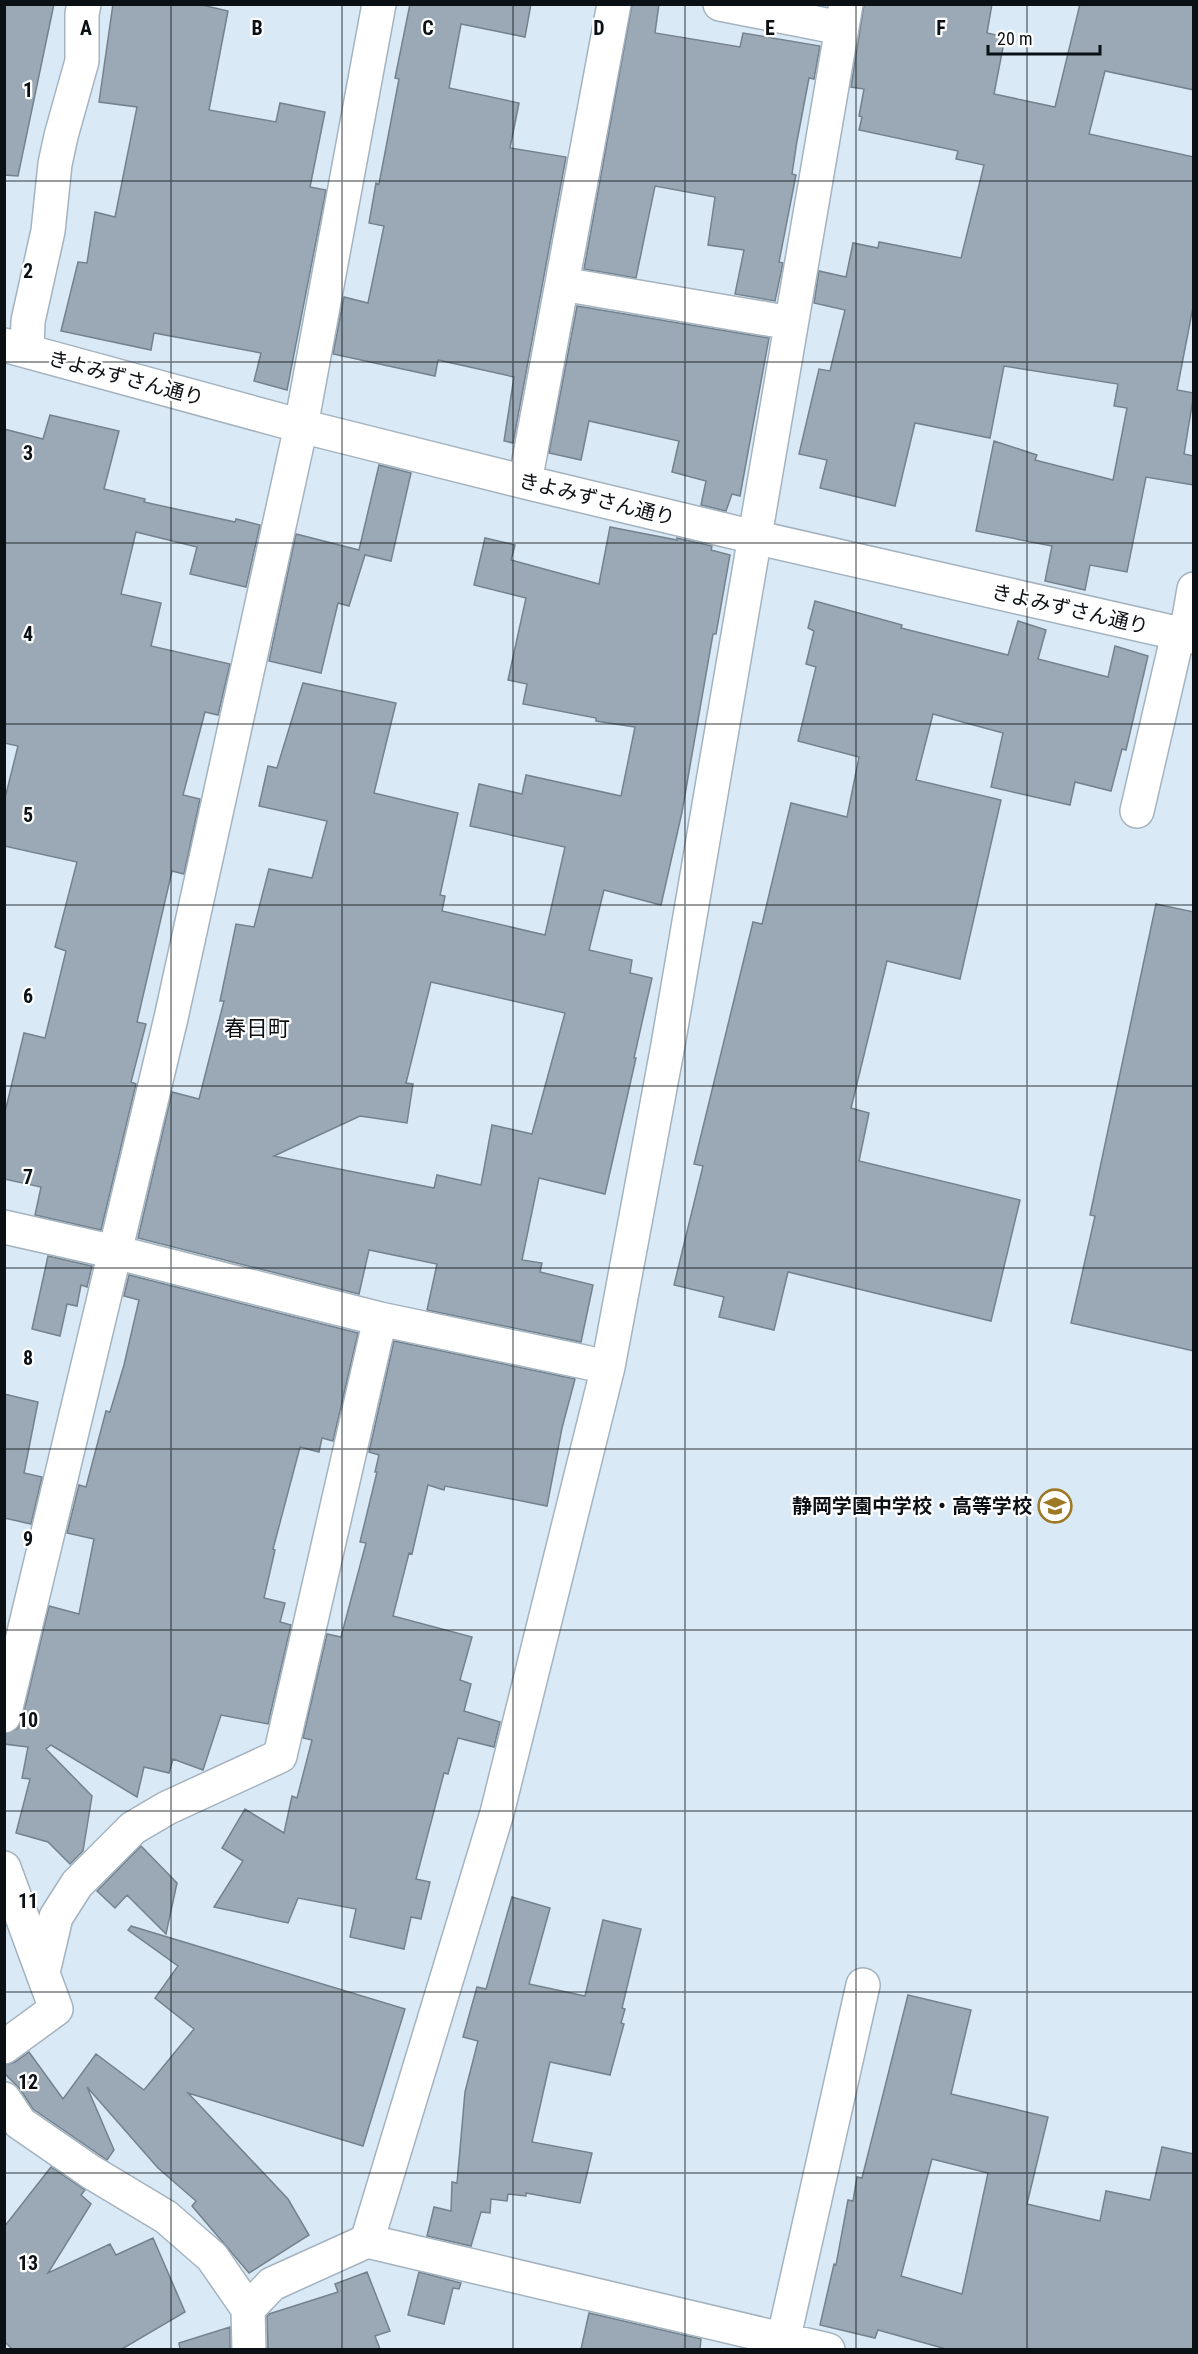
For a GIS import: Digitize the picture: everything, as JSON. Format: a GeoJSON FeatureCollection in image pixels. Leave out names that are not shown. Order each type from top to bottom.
{"type":"FeatureCollection","features":[{"type":"Feature","properties":{"kind":"street"},"geometry":{"type":"LineString","coordinates":[[16,347],[28,321],[51,215],[61,136],[82,61],[84,4]]}},
{"type":"Feature","properties":{"kind":"street"},"geometry":{"type":"LineString","coordinates":[[4,1716],[171,1018],[302,426],[379,4]]}},
{"type":"Feature","properties":{"kind":"street"},"geometry":{"type":"LineString","coordinates":[[525,482],[614,4]]}},
{"type":"Feature","properties":{"kind":"street"},"geometry":{"type":"LineString","coordinates":[[367,2241],[497,1813],[608,1367],[670,1033],[844,16],[720,4]]}},
{"type":"Feature","properties":{"kind":"street"},"geometry":{"type":"LineString","coordinates":[[562,284],[791,323]]}},
{"type":"Feature","properties":{"kind":"street","name":"きよみずさん通り"},"geometry":{"type":"LineString","coordinates":[[16,347],[302,426],[525,482],[754,537],[1186,635]]}},
{"type":"Feature","properties":{"kind":"street"},"geometry":{"type":"LineString","coordinates":[[1137,811],[1186,635],[1194,589]]}},
{"type":"Feature","properties":{"kind":"street"},"geometry":{"type":"LineString","coordinates":[[4,1227],[115,1252],[380,1319],[608,1367]]}},
{"type":"Feature","properties":{"kind":"street"},"geometry":{"type":"LineString","coordinates":[[43,1972],[56,1917],[76,1884],[133,1828],[167,1808],[280,1756],[380,1319]]}},
{"type":"Feature","properties":{"kind":"street"},"geometry":{"type":"LineString","coordinates":[[4,1868],[56,2009],[4,2047]]}},
{"type":"Feature","properties":{"kind":"street"},"geometry":{"type":"LineString","coordinates":[[783,2345],[863,1985]]}},
{"type":"Feature","properties":{"kind":"street"},"geometry":{"type":"LineString","coordinates":[[4,2099],[20,2123],[91,2172],[166,2217],[212,2258],[248,2309],[249,2349]]}},
{"type":"Feature","properties":{"kind":"street"},"geometry":{"type":"LineString","coordinates":[[248,2309],[272,2284],[367,2241],[783,2345],[828,2349]]}},
{"type":"Feature","properties":{"kind":"building"},"geometry":{"type":"Polygon","coordinates":[[[4,4],[54,4],[18,176],[4,175],[4,4]]]}},
{"type":"Feature","properties":{"kind":"building"},"geometry":{"type":"Polygon","coordinates":[[[113,4],[198,4],[228,11],[209,110],[276,122],[280,103],[325,112],[310,187],[326,190],[287,390],[254,381],[261,353],[154,333],[151,350],[61,331],[78,262],[87,263],[95,212],[115,217],[137,107],[99,102],[113,4]]]}},
{"type":"Feature","properties":{"kind":"building"},"geometry":{"type":"Polygon","coordinates":[[[410,4],[531,4],[525,37],[461,24],[449,88],[519,103],[510,148],[566,157],[513,443],[504,441],[514,377],[438,360],[435,376],[333,354],[344,297],[368,303],[384,226],[369,223],[376,183],[379,184],[399,79],[395,78],[410,4]]]}},
{"type":"Feature","properties":{"kind":"building"},"geometry":{"type":"Polygon","coordinates":[[[632,4],[659,4],[655,33],[740,47],[743,33],[820,46],[814,79],[809,78],[797,141],[792,174],[796,175],[779,262],[783,263],[775,301],[735,294],[744,250],[708,245],[715,197],[655,186],[636,278],[584,269],[632,4]]]}},
{"type":"Feature","properties":{"kind":"building"},"geometry":{"type":"Polygon","coordinates":[[[864,4],[992,4],[987,33],[1005,37],[994,94],[1055,107],[1080,4],[1194,4],[1194,90],[1105,71],[1089,134],[1194,157],[1194,302],[1177,390],[1194,393],[1184,454],[1194,456],[1194,485],[1146,477],[1127,572],[1090,565],[1085,590],[1045,581],[1052,546],[976,531],[994,441],[1037,455],[1035,460],[1113,480],[1127,408],[1114,406],[1118,384],[1004,366],[990,438],[915,423],[895,506],[820,488],[827,460],[799,454],[819,369],[830,371],[845,310],[814,303],[819,271],[846,277],[853,243],[878,248],[879,242],[961,258],[984,165],[956,159],[958,151],[859,130],[864,89],[851,87],[864,4]]]}},
{"type":"Feature","properties":{"kind":"building"},"geometry":{"type":"Polygon","coordinates":[[[577,306],[769,338],[740,496],[732,494],[726,511],[701,505],[706,481],[672,472],[679,441],[589,421],[581,460],[549,453],[577,306]]]}},
{"type":"Feature","properties":{"kind":"building"},"geometry":{"type":"Polygon","coordinates":[[[50,415],[119,431],[104,489],[145,499],[144,502],[235,522],[236,519],[260,525],[246,587],[190,574],[197,547],[136,532],[121,594],[161,603],[151,646],[230,664],[218,715],[205,712],[183,795],[200,799],[184,874],[172,871],[137,1022],[146,1024],[131,1082],[136,1084],[101,1230],[35,1215],[41,1187],[4,1179],[4,1116],[24,1033],[45,1038],[66,951],[55,947],[77,862],[4,846],[4,802],[18,746],[4,743],[4,429],[43,439],[50,415]]]}},
{"type":"Feature","properties":{"kind":"building"},"geometry":{"type":"Polygon","coordinates":[[[379,465],[411,473],[391,561],[365,555],[349,606],[338,603],[321,673],[269,661],[296,534],[359,550],[379,465]]]}},
{"type":"Feature","properties":{"kind":"building"},"geometry":{"type":"Polygon","coordinates":[[[610,527],[712,546],[711,550],[730,555],[716,634],[713,634],[682,812],[661,905],[604,890],[589,950],[632,960],[630,973],[652,978],[605,1194],[539,1178],[522,1260],[542,1263],[540,1272],[593,1285],[581,1342],[427,1310],[437,1264],[369,1250],[359,1294],[138,1238],[172,1092],[199,1099],[224,1001],[220,1001],[236,924],[254,927],[269,869],[312,878],[327,821],[259,806],[268,766],[277,768],[303,683],[396,703],[374,793],[458,813],[440,895],[445,896],[442,911],[545,935],[565,847],[470,826],[479,784],[522,794],[526,775],[621,796],[635,727],[596,721],[596,718],[523,704],[527,684],[508,680],[526,598],[474,585],[485,538],[515,545],[511,560],[599,584],[610,527]],[[431,982],[406,1083],[413,1084],[407,1123],[360,1116],[274,1156],[434,1188],[437,1175],[481,1185],[492,1125],[532,1134],[565,1013],[431,982]]]}},
{"type":"Feature","properties":{"kind":"building"},"geometry":{"type":"Polygon","coordinates":[[[815,601],[902,625],[901,628],[1008,655],[1018,621],[1046,630],[1038,659],[1108,677],[1115,646],[1148,656],[1126,750],[1122,749],[1111,791],[1075,782],[1070,805],[991,787],[1003,733],[933,714],[916,780],[1001,800],[960,979],[887,961],[851,1108],[869,1113],[859,1161],[1020,1200],[991,1321],[788,1272],[774,1330],[719,1317],[724,1297],[674,1285],[703,1166],[694,1164],[753,922],[762,924],[791,803],[847,817],[859,757],[798,741],[816,667],[806,664],[814,631],[808,628],[815,601]]]}},
{"type":"Feature","properties":{"kind":"building"},"geometry":{"type":"Polygon","coordinates":[[[1156,904],[1194,912],[1194,1351],[1071,1323],[1095,1216],[1090,1215],[1156,904]]]}},
{"type":"Feature","properties":{"kind":"building"},"geometry":{"type":"Polygon","coordinates":[[[48,1256],[92,1266],[87,1287],[81,1285],[77,1306],[67,1304],[60,1336],[32,1329],[48,1256]]]}},
{"type":"Feature","properties":{"kind":"building"},"geometry":{"type":"Polygon","coordinates":[[[129,1275],[358,1333],[333,1441],[322,1438],[319,1452],[300,1447],[273,1549],[275,1550],[264,1598],[285,1603],[280,1622],[291,1625],[268,1724],[221,1715],[203,1770],[173,1759],[169,1773],[144,1767],[137,1797],[51,1745],[46,1749],[92,1796],[83,1851],[70,1864],[48,1842],[16,1833],[30,1779],[22,1778],[28,1747],[4,1744],[4,1734],[17,1729],[22,1720],[49,1606],[79,1614],[94,1539],[67,1533],[79,1485],[86,1487],[106,1411],[110,1412],[124,1365],[139,1300],[124,1296],[129,1275]]]}},
{"type":"Feature","properties":{"kind":"building"},"geometry":{"type":"Polygon","coordinates":[[[394,1341],[575,1379],[562,1428],[547,1506],[445,1486],[444,1490],[428,1485],[412,1554],[409,1553],[393,1616],[472,1637],[460,1680],[471,1684],[464,1711],[500,1722],[494,1747],[458,1738],[448,1774],[444,1773],[416,1879],[430,1882],[421,1919],[411,1917],[404,1949],[350,1937],[356,1909],[298,1898],[288,1923],[214,1907],[243,1861],[222,1848],[245,1809],[284,1833],[292,1796],[297,1798],[312,1740],[303,1738],[327,1634],[341,1637],[366,1543],[360,1542],[379,1455],[369,1452],[394,1341]]]}},
{"type":"Feature","properties":{"kind":"building"},"geometry":{"type":"Polygon","coordinates":[[[4,1394],[38,1402],[24,1473],[42,1477],[31,1524],[4,1518],[4,1394]]]}},
{"type":"Feature","properties":{"kind":"building"},"geometry":{"type":"Polygon","coordinates":[[[141,1846],[177,1883],[166,1934],[127,1895],[115,1908],[97,1891],[141,1846]]]}},
{"type":"Feature","properties":{"kind":"building"},"geometry":{"type":"Polygon","coordinates":[[[512,1897],[550,1908],[529,1984],[585,1996],[603,1920],[641,1929],[622,2008],[625,2009],[621,2023],[624,2024],[610,2075],[550,2062],[532,2142],[592,2153],[580,2203],[526,2193],[526,2196],[508,2194],[507,2201],[491,2199],[490,2213],[481,2212],[471,2246],[427,2236],[434,2207],[451,2211],[452,2182],[457,2183],[465,2092],[478,2041],[463,2037],[477,1987],[486,1989],[512,1897]]]}},
{"type":"Feature","properties":{"kind":"building"},"geometry":{"type":"Polygon","coordinates":[[[131,1926],[405,2009],[363,2146],[188,2093],[288,2199],[309,2235],[249,2273],[192,2206],[196,2201],[158,2168],[87,2087],[114,2150],[107,2160],[33,2109],[20,2089],[4,2073],[4,2065],[15,2062],[29,2052],[63,2099],[96,2054],[144,2090],[194,2029],[155,1998],[178,1966],[128,1930],[131,1926]]]}},
{"type":"Feature","properties":{"kind":"building"},"geometry":{"type":"Polygon","coordinates":[[[908,1995],[971,2010],[951,2094],[1048,2117],[1027,2204],[1100,2221],[1106,2191],[1150,2200],[1162,2147],[1194,2154],[1194,2349],[946,2349],[878,2330],[875,2338],[820,2325],[834,2264],[836,2265],[848,2200],[853,2201],[857,2177],[862,2178],[908,1995]],[[932,2159],[901,2276],[962,2294],[988,2173],[932,2159]]]}},
{"type":"Feature","properties":{"kind":"building"},"geometry":{"type":"Polygon","coordinates":[[[51,2167],[85,2190],[81,2195],[91,2204],[48,2273],[110,2244],[116,2255],[153,2238],[185,2312],[122,2349],[12,2349],[4,2341],[4,2227],[51,2167]]]}},
{"type":"Feature","properties":{"kind":"building"},"geometry":{"type":"Polygon","coordinates":[[[367,2272],[390,2331],[375,2336],[380,2349],[268,2349],[267,2316],[269,2314],[338,2292],[335,2284],[367,2272]]]}},
{"type":"Feature","properties":{"kind":"building"},"geometry":{"type":"Polygon","coordinates":[[[419,2272],[461,2283],[459,2289],[453,2288],[444,2324],[408,2315],[419,2272]]]}},
{"type":"Feature","properties":{"kind":"building"},"geometry":{"type":"Polygon","coordinates":[[[589,2313],[701,2339],[700,2349],[581,2349],[589,2313]]]}},
{"type":"Feature","properties":{"kind":"building"},"geometry":{"type":"Polygon","coordinates":[[[230,2327],[230,2349],[180,2349],[179,2343],[230,2327]]]}},
{"type":"Feature","properties":{"kind":"place","name":"静岡学園中学校・高等学校"},"geometry":{"type":"Point","coordinates":[1055,1506]}},
{"type":"Feature","properties":{"kind":"district","name":"春日町"},"geometry":{"type":"Point","coordinates":[257,1028]}}]}
